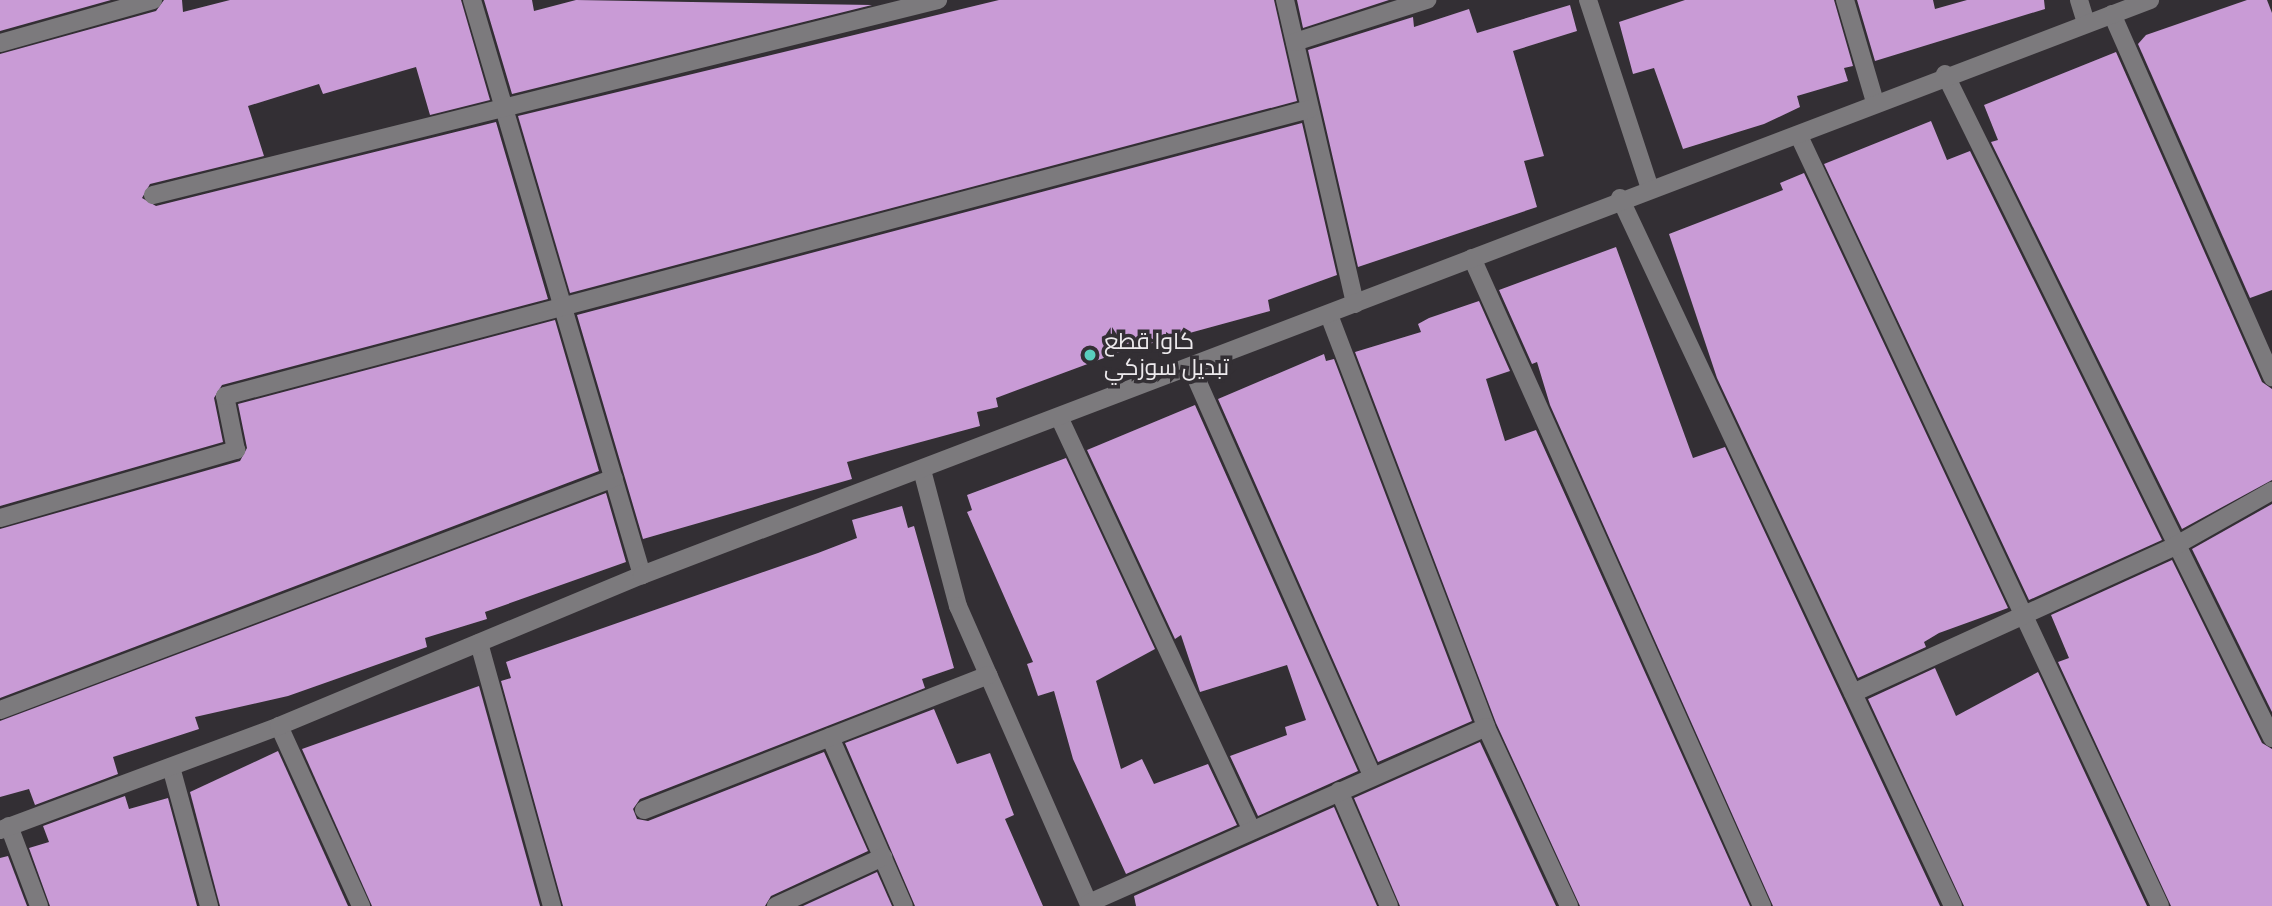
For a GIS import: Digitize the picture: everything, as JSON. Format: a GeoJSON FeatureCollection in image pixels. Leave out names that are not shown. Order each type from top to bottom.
{"type":"FeatureCollection","features":[{"type":"Feature","properties":{"kind":"street"},"geometry":{"type":"LineString","coordinates":[[0,43],[153,0]]}},
{"type":"Feature","properties":{"kind":"street"},"geometry":{"type":"LineString","coordinates":[[472,0],[564,303],[642,575]]}},
{"type":"Feature","properties":{"kind":"street"},"geometry":{"type":"LineString","coordinates":[[153,195],[938,0]]}},
{"type":"Feature","properties":{"kind":"street"},"geometry":{"type":"LineString","coordinates":[[1285,0],[1355,304]]}},
{"type":"Feature","properties":{"kind":"street"},"geometry":{"type":"LineString","coordinates":[[1295,42],[1427,0]]}},
{"type":"Feature","properties":{"kind":"street"},"geometry":{"type":"LineString","coordinates":[[1588,0],[1649,186]]}},
{"type":"Feature","properties":{"kind":"street"},"geometry":{"type":"LineString","coordinates":[[1845,0],[1875,102]]}},
{"type":"Feature","properties":{"kind":"street"},"geometry":{"type":"LineString","coordinates":[[2079,0],[2086,23]]}},
{"type":"Feature","properties":{"kind":"street"},"geometry":{"type":"LineString","coordinates":[[39,906],[5,828],[279,726],[642,575],[1192,369],[1649,186],[1798,136],[1945,74],[2150,0]]}},
{"type":"Feature","properties":{"kind":"street"},"geometry":{"type":"LineString","coordinates":[[2112,14],[2272,377]]}},
{"type":"Feature","properties":{"kind":"street"},"geometry":{"type":"LineString","coordinates":[[1945,74],[2173,547],[2272,738]]}},
{"type":"Feature","properties":{"kind":"street"},"geometry":{"type":"LineString","coordinates":[[0,518],[236,450],[225,396],[564,303],[1310,109]]}},
{"type":"Feature","properties":{"kind":"street"},"geometry":{"type":"LineString","coordinates":[[1798,136],[2160,906]]}},
{"type":"Feature","properties":{"kind":"street"},"geometry":{"type":"LineString","coordinates":[[1620,198],[1953,906]]}},
{"type":"Feature","properties":{"kind":"street"},"geometry":{"type":"LineString","coordinates":[[1472,258],[1762,906]]}},
{"type":"Feature","properties":{"kind":"street"},"geometry":{"type":"LineString","coordinates":[[1329,315],[1486,727],[1569,906]]}},
{"type":"Feature","properties":{"kind":"street"},"geometry":{"type":"LineString","coordinates":[[1192,369],[1372,776]]}},
{"type":"Feature","properties":{"kind":"street"},"geometry":{"type":"LineString","coordinates":[[1060,419],[1252,830]]}},
{"type":"Feature","properties":{"kind":"street"},"geometry":{"type":"LineString","coordinates":[[922,470],[958,606],[1089,904],[1486,727]]}},
{"type":"Feature","properties":{"kind":"street"},"geometry":{"type":"LineString","coordinates":[[0,710],[614,478]]}},
{"type":"Feature","properties":{"kind":"street"},"geometry":{"type":"LineString","coordinates":[[1853,693],[2173,547],[2272,491]]}},
{"type":"Feature","properties":{"kind":"street"},"geometry":{"type":"LineString","coordinates":[[479,643],[552,906]]}},
{"type":"Feature","properties":{"kind":"street"},"geometry":{"type":"LineString","coordinates":[[644,810],[989,675]]}},
{"type":"Feature","properties":{"kind":"street"},"geometry":{"type":"LineString","coordinates":[[279,726],[361,906]]}},
{"type":"Feature","properties":{"kind":"street"},"geometry":{"type":"LineString","coordinates":[[830,737],[904,906]]}},
{"type":"Feature","properties":{"kind":"street"},"geometry":{"type":"LineString","coordinates":[[171,767],[209,906]]}},
{"type":"Feature","properties":{"kind":"street"},"geometry":{"type":"LineString","coordinates":[[1339,791],[1389,906]]}},
{"type":"Feature","properties":{"kind":"street"},"geometry":{"type":"LineString","coordinates":[[776,906],[883,857]]}},
{"type":"Feature","properties":{"kind":"building"},"geometry":{"type":"Polygon","coordinates":[[[0,0],[111,0],[0,31],[0,0]]]}},
{"type":"Feature","properties":{"kind":"building"},"geometry":{"type":"Polygon","coordinates":[[[164,0],[182,0],[183,12],[230,0],[461,0],[490,100],[430,115],[416,67],[323,94],[319,84],[248,106],[264,156],[150,184],[142,198],[156,206],[496,122],[548,299],[222,385],[214,398],[223,442],[0,506],[0,54],[156,11],[164,0]]]}},
{"type":"Feature","properties":{"kind":"building"},"geometry":{"type":"Polygon","coordinates":[[[484,0],[532,0],[534,11],[576,0],[872,5],[512,94],[484,0]]]}},
{"type":"Feature","properties":{"kind":"building"},"geometry":{"type":"Polygon","coordinates":[[[999,0],[1274,0],[1297,101],[570,293],[518,116],[999,0]]]}},
{"type":"Feature","properties":{"kind":"building"},"geometry":{"type":"Polygon","coordinates":[[[1297,0],[1389,0],[1303,28],[1297,0]]]}},
{"type":"Feature","properties":{"kind":"building"},"geometry":{"type":"Polygon","coordinates":[[[1685,0],[1834,0],[1853,66],[1844,68],[1848,81],[1797,96],[1800,107],[1764,124],[1683,149],[1654,68],[1633,74],[1619,22],[1685,0]]]}},
{"type":"Feature","properties":{"kind":"building"},"geometry":{"type":"Polygon","coordinates":[[[1857,0],[1933,0],[1935,9],[1967,0],[2044,0],[2045,9],[1875,61],[1857,0]]]}},
{"type":"Feature","properties":{"kind":"building"},"geometry":{"type":"Polygon","coordinates":[[[2247,0],[2267,0],[2272,13],[2272,290],[2250,298],[2138,44],[2146,35],[2247,0]]]}},
{"type":"Feature","properties":{"kind":"building"},"geometry":{"type":"Polygon","coordinates":[[[1570,5],[1577,31],[1513,51],[1544,156],[1524,161],[1537,207],[1358,267],[1308,50],[1413,17],[1414,27],[1469,9],[1477,33],[1570,5]]]}},
{"type":"Feature","properties":{"kind":"building"},"geometry":{"type":"Polygon","coordinates":[[[2116,52],[2262,382],[2272,389],[2272,480],[2182,529],[1991,142],[1998,140],[1984,105],[2116,52]]]}},
{"type":"Feature","properties":{"kind":"building"},"geometry":{"type":"Polygon","coordinates":[[[1931,121],[1947,160],[1970,151],[2162,540],[2029,600],[1824,164],[1931,121]]]}},
{"type":"Feature","properties":{"kind":"building"},"geometry":{"type":"Polygon","coordinates":[[[1302,123],[1337,275],[1268,300],[1270,311],[1120,352],[996,398],[998,407],[977,412],[980,426],[847,462],[852,479],[643,539],[577,315],[1302,123]]]}},
{"type":"Feature","properties":{"kind":"building"},"geometry":{"type":"Polygon","coordinates":[[[1804,173],[2008,608],[1939,633],[1924,642],[1926,647],[1858,678],[1717,378],[1669,234],[1783,190],[1780,183],[1804,173]]]}},
{"type":"Feature","properties":{"kind":"building"},"geometry":{"type":"Polygon","coordinates":[[[1616,247],[1693,458],[1725,447],[1940,906],[1773,906],[1550,405],[1537,362],[1532,364],[1499,290],[1616,247]]]}},
{"type":"Feature","properties":{"kind":"building"},"geometry":{"type":"Polygon","coordinates":[[[1479,301],[1510,371],[1486,379],[1505,441],[1536,430],[1750,906],[1580,906],[1496,723],[1355,352],[1421,332],[1418,324],[1429,318],[1479,301]]]}},
{"type":"Feature","properties":{"kind":"building"},"geometry":{"type":"Polygon","coordinates":[[[555,320],[599,471],[0,698],[0,529],[240,461],[247,448],[238,404],[555,320]]]}},
{"type":"Feature","properties":{"kind":"building"},"geometry":{"type":"Polygon","coordinates":[[[1324,354],[1326,361],[1334,359],[1472,721],[1378,762],[1218,399],[1324,354]]]}},
{"type":"Feature","properties":{"kind":"building"},"geometry":{"type":"Polygon","coordinates":[[[1195,405],[1358,771],[1258,816],[1230,756],[1287,735],[1285,727],[1306,720],[1287,665],[1200,692],[1181,635],[1175,639],[1087,450],[1195,405]]]}},
{"type":"Feature","properties":{"kind":"building"},"geometry":{"type":"Polygon","coordinates":[[[1066,458],[1155,649],[1096,681],[1121,769],[1142,759],[1154,784],[1208,764],[1237,825],[1126,874],[1073,759],[1054,691],[1038,696],[1027,664],[1033,662],[967,512],[972,510],[967,495],[1066,458]]]}},
{"type":"Feature","properties":{"kind":"building"},"geometry":{"type":"Polygon","coordinates":[[[606,493],[626,562],[485,612],[487,619],[425,638],[427,647],[288,696],[195,717],[199,729],[113,757],[118,774],[35,805],[29,789],[0,797],[0,721],[606,493]]]}},
{"type":"Feature","properties":{"kind":"building"},"geometry":{"type":"Polygon","coordinates":[[[2272,504],[2272,712],[2192,549],[2272,504]]]}},
{"type":"Feature","properties":{"kind":"building"},"geometry":{"type":"Polygon","coordinates":[[[902,506],[908,528],[914,526],[954,668],[922,679],[925,688],[640,799],[633,809],[637,819],[648,821],[824,752],[868,851],[771,896],[765,906],[563,906],[501,681],[511,678],[506,662],[857,538],[852,520],[902,506]]]}},
{"type":"Feature","properties":{"kind":"building"},"geometry":{"type":"Polygon","coordinates":[[[2172,560],[2262,743],[2272,749],[2272,906],[2171,906],[2058,662],[2069,658],[2051,615],[2172,560]]]}},
{"type":"Feature","properties":{"kind":"building"},"geometry":{"type":"Polygon","coordinates":[[[1935,668],[1956,716],[2038,672],[2147,906],[1964,906],[1868,699],[1935,668]]]}},
{"type":"Feature","properties":{"kind":"building"},"geometry":{"type":"Polygon","coordinates":[[[479,686],[540,906],[372,906],[302,749],[479,686]]]}},
{"type":"Feature","properties":{"kind":"building"},"geometry":{"type":"Polygon","coordinates":[[[934,709],[957,764],[990,753],[1014,815],[1005,819],[1043,906],[915,906],[845,743],[934,709]]]}},
{"type":"Feature","properties":{"kind":"building"},"geometry":{"type":"Polygon","coordinates":[[[1480,742],[1556,906],[1400,906],[1354,798],[1480,742]]]}},
{"type":"Feature","properties":{"kind":"building"},"geometry":{"type":"Polygon","coordinates":[[[278,751],[348,906],[220,906],[190,792],[278,751]]]}},
{"type":"Feature","properties":{"kind":"building"},"geometry":{"type":"Polygon","coordinates":[[[125,796],[129,809],[168,798],[197,906],[50,906],[29,848],[49,842],[43,826],[125,796]]]}},
{"type":"Feature","properties":{"kind":"building"},"geometry":{"type":"Polygon","coordinates":[[[1334,807],[1377,906],[1136,906],[1134,896],[1334,807]]]}},
{"type":"Feature","properties":{"kind":"building"},"geometry":{"type":"Polygon","coordinates":[[[8,856],[27,906],[0,906],[0,858],[8,856]]]}},
{"type":"Feature","properties":{"kind":"building"},"geometry":{"type":"Polygon","coordinates":[[[877,872],[892,906],[803,906],[877,872]]]}},
{"type":"Feature","properties":{"kind":"place","name":"كاوا قطع تبديل سوزكي"},"geometry":{"type":"Point","coordinates":[1090,355]}}]}
